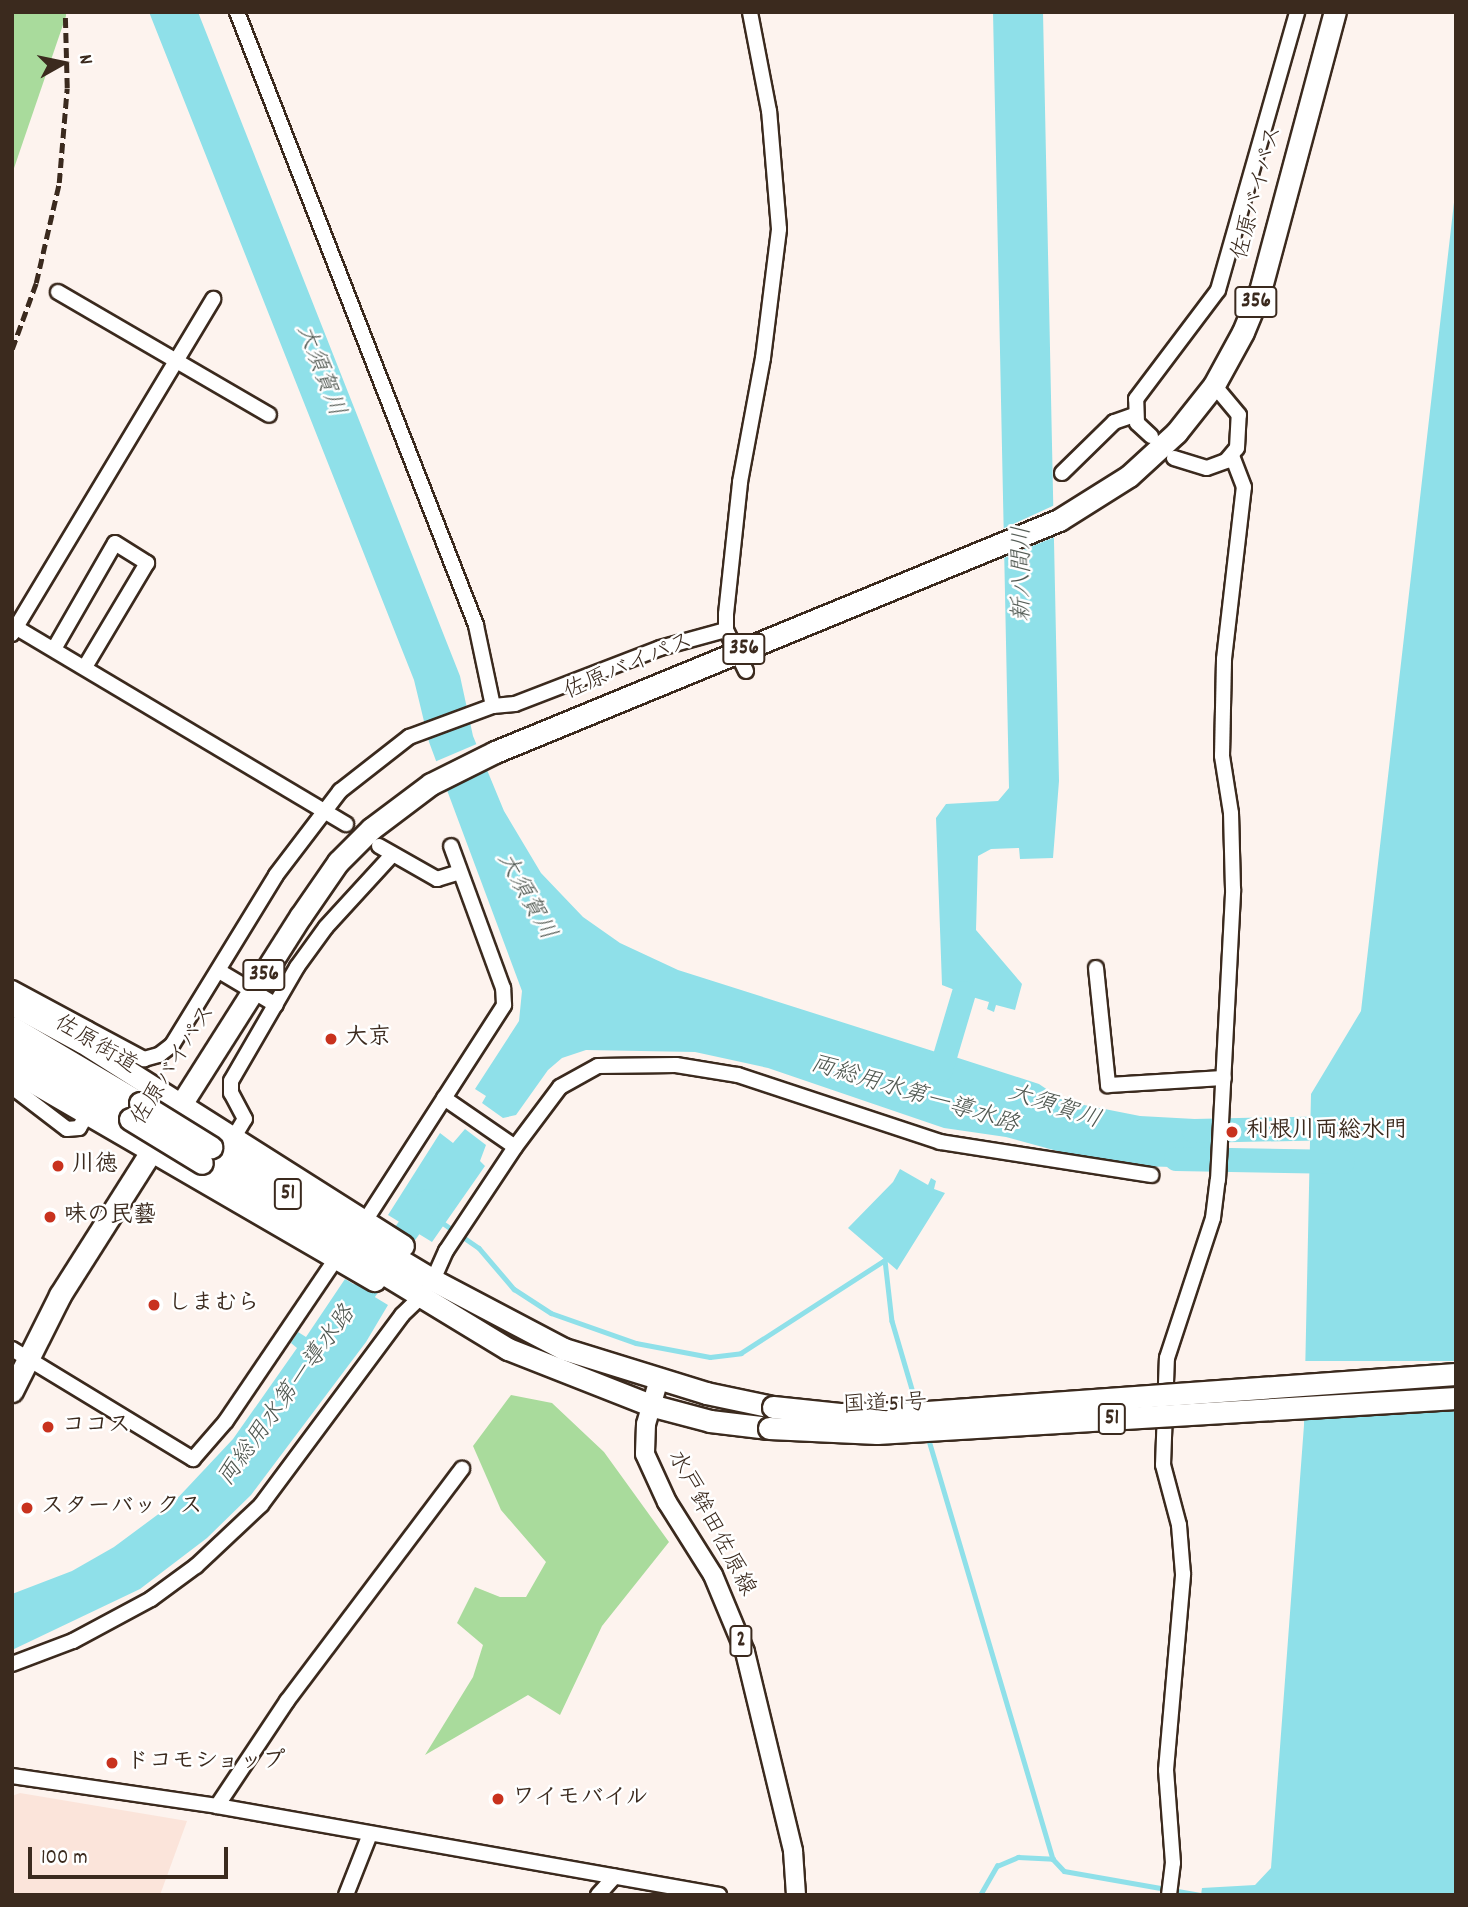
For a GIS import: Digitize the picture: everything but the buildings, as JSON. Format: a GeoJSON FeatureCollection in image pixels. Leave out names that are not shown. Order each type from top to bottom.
{"type":"FeatureCollection","features":[{"type":"Feature","properties":{"kind":"highway","name":"佐原バイパス"},"geometry":{"type":"LineString","coordinates":[[12,1391],[19,1354],[183,1106],[338,862],[371,828],[431,784],[495,752],[741,661],[1059,520],[1129,476],[1176,433],[1214,385],[1244,332],[1260,291],[1335,12]]}},
{"type":"Feature","properties":{"kind":"highway"},"geometry":{"type":"LineString","coordinates":[[12,1004],[85,1035],[183,1106],[234,1137],[358,1245],[422,1283]]}},
{"type":"Feature","properties":{"kind":"highway","name":"佐原街道"},"geometry":{"type":"LineString","coordinates":[[12,1027],[135,1111],[358,1245]]}},
{"type":"Feature","properties":{"kind":"highway","name":"佐原街道"},"geometry":{"type":"LineString","coordinates":[[12,1048],[135,1111]]}},
{"type":"Feature","properties":{"kind":"highway"},"geometry":{"type":"LineString","coordinates":[[12,1070],[150,1153],[358,1245],[422,1283]]}},
{"type":"Feature","properties":{"kind":"highway","name":"国道51号"},"geometry":{"type":"LineString","coordinates":[[422,1283],[468,1324],[556,1371],[650,1405],[710,1421],[769,1428],[877,1433],[1456,1398]]}},
{"type":"Feature","properties":{"kind":"highway","name":"国道51号"},"geometry":{"type":"LineString","coordinates":[[422,1283],[564,1349],[659,1379],[773,1407],[839,1413],[913,1413],[1456,1374]]}},
{"type":"Feature","properties":{"kind":"main road","name":"水戸鉾田佐原線"},"geometry":{"type":"LineString","coordinates":[[659,1379],[644,1436],[652,1473],[713,1575],[746,1653],[793,1851],[796,1895]]}},
{"type":"Feature","properties":{"kind":"street"},"geometry":{"type":"LineString","coordinates":[[237,12],[476,625],[488,707]]}},
{"type":"Feature","properties":{"kind":"street"},"geometry":{"type":"LineString","coordinates":[[741,661],[726,630],[732,544],[763,358],[779,229],[769,111],[750,12]]}},
{"type":"Feature","properties":{"kind":"street"},"geometry":{"type":"LineString","coordinates":[[1151,436],[1134,415],[1136,399],[1218,290],[1297,12]]}},
{"type":"Feature","properties":{"kind":"street"},"geometry":{"type":"LineString","coordinates":[[58,292],[269,415]]}},
{"type":"Feature","properties":{"kind":"street"},"geometry":{"type":"LineString","coordinates":[[213,299],[14,629],[85,667],[346,824]]}},
{"type":"Feature","properties":{"kind":"street"},"geometry":{"type":"LineString","coordinates":[[1174,458],[1207,468],[1232,456],[1240,439],[1239,415],[1214,385]]}},
{"type":"Feature","properties":{"kind":"street"},"geometry":{"type":"LineString","coordinates":[[1062,472],[1115,422],[1134,415]]}},
{"type":"Feature","properties":{"kind":"street"},"geometry":{"type":"LineString","coordinates":[[1169,1895],[1173,1863],[1166,1770],[1182,1574],[1180,1525],[1163,1465],[1167,1358],[1213,1218],[1219,1172],[1233,889],[1231,813],[1222,756],[1224,659],[1244,487],[1232,456]]}},
{"type":"Feature","properties":{"kind":"street"},"geometry":{"type":"LineString","coordinates":[[54,649],[115,543],[147,564],[85,667]]}},
{"type":"Feature","properties":{"kind":"street"},"geometry":{"type":"LineString","coordinates":[[12,988],[85,1035],[145,1059],[159,1055],[172,1045],[276,875],[324,810],[368,766],[410,737],[488,707],[515,704],[660,648],[726,630]]}},
{"type":"Feature","properties":{"kind":"street"},"geometry":{"type":"LineString","coordinates":[[379,846],[437,879],[460,872]]}},
{"type":"Feature","properties":{"kind":"street"},"geometry":{"type":"LineString","coordinates":[[19,1354],[192,1459],[226,1421],[358,1245],[444,1098],[504,1005],[503,988],[451,846]]}},
{"type":"Feature","properties":{"kind":"street"},"geometry":{"type":"LineString","coordinates":[[234,1137],[245,1119],[231,1093],[231,1081],[326,927],[392,855]]}},
{"type":"Feature","properties":{"kind":"street"},"geometry":{"type":"LineString","coordinates":[[1096,968],[1108,1085],[1224,1078]]}},
{"type":"Feature","properties":{"kind":"street"},"geometry":{"type":"LineString","coordinates":[[219,971],[276,1005]]}},
{"type":"Feature","properties":{"kind":"street"},"geometry":{"type":"LineString","coordinates":[[12,1664],[73,1641],[151,1600],[196,1566],[261,1505],[402,1315],[514,1147],[569,1078],[598,1066],[676,1065],[773,1085],[940,1142],[1151,1175]]}},
{"type":"Feature","properties":{"kind":"street"},"geometry":{"type":"LineString","coordinates":[[12,1087],[67,1129],[79,1128],[86,1116]]}},
{"type":"Feature","properties":{"kind":"street"},"geometry":{"type":"LineString","coordinates":[[444,1098],[514,1147]]}},
{"type":"Feature","properties":{"kind":"street"},"geometry":{"type":"LineString","coordinates":[[217,1806],[287,1701],[461,1469]]}},
{"type":"Feature","properties":{"kind":"street"},"geometry":{"type":"LineString","coordinates":[[12,1776],[217,1806],[712,1894]]}},
{"type":"Feature","properties":{"kind":"street"},"geometry":{"type":"LineString","coordinates":[[345,1895],[370,1834]]}},
{"type":"Feature","properties":{"kind":"street"},"geometry":{"type":"LineString","coordinates":[[598,1895],[615,1876]]}},
{"type":"Feature","properties":{"kind":"shaded area"},"geometry":{"type":"Polygon","coordinates":[[[20,1793],[187,1821],[160,1895],[12,1895],[12,1796],[20,1793]]]}},
{"type":"Feature","properties":{"kind":"green space"},"geometry":{"type":"Polygon","coordinates":[[[12,12],[66,12],[66,16],[12,174],[12,12]]]}},
{"type":"Feature","properties":{"kind":"green space"},"geometry":{"type":"Polygon","coordinates":[[[511,1395],[552,1403],[604,1452],[669,1542],[602,1626],[560,1715],[528,1695],[425,1755],[473,1677],[483,1645],[457,1623],[475,1587],[500,1597],[526,1597],[546,1562],[501,1510],[473,1446],[511,1395]]]}},
{"type":"Feature","properties":{"kind":"water"},"geometry":{"type":"Polygon","coordinates":[[[149,12],[198,12],[460,676],[473,736],[504,811],[541,873],[583,917],[620,943],[678,970],[939,1053],[941,1048],[952,1051],[952,1056],[1039,1084],[1064,1101],[1140,1116],[1213,1120],[1210,1168],[1135,1166],[1072,1155],[1006,1137],[944,1128],[768,1068],[695,1052],[586,1050],[562,1058],[548,1070],[516,1115],[503,1118],[482,1103],[486,1096],[475,1089],[519,1021],[522,991],[429,742],[414,680],[149,12]]]}},
{"type":"Feature","properties":{"kind":"water"},"geometry":{"type":"Polygon","coordinates":[[[993,12],[1043,12],[1059,781],[1053,858],[1020,859],[1019,848],[991,849],[978,856],[976,930],[1022,984],[1015,1010],[996,1005],[994,1012],[987,1009],[989,1002],[969,996],[960,1025],[950,1022],[960,992],[942,985],[936,818],[946,804],[998,801],[1009,788],[993,12]]]}},
{"type":"Feature","properties":{"kind":"water"},"geometry":{"type":"Polygon","coordinates":[[[1456,185],[1456,1895],[1201,1895],[1202,1888],[1255,1885],[1271,1868],[1304,1425],[1311,1094],[1361,1011],[1456,185]]]}},
{"type":"Feature","properties":{"kind":"water"},"geometry":{"type":"Polygon","coordinates":[[[465,1129],[486,1145],[480,1161],[485,1166],[432,1242],[388,1215],[440,1133],[453,1143],[465,1129]]]}},
{"type":"Feature","properties":{"kind":"water"},"geometry":{"type":"Polygon","coordinates":[[[900,1169],[928,1185],[931,1178],[936,1181],[934,1189],[945,1193],[897,1270],[848,1228],[893,1182],[900,1169]]]}},
{"type":"Feature","properties":{"kind":"water"},"geometry":{"type":"Polygon","coordinates":[[[345,1279],[388,1305],[366,1342],[251,1495],[207,1538],[140,1589],[12,1650],[12,1594],[72,1571],[114,1547],[172,1504],[233,1439],[297,1348],[291,1343],[298,1332],[306,1337],[345,1279]]]}},
{"type":"Feature","properties":{"kind":"pier"},"geometry":{"type":"Polygon","coordinates":[[[1057,504],[1057,536],[1001,559],[1000,530],[1057,504]]]}},
{"type":"Feature","properties":{"kind":"pier"},"geometry":{"type":"Polygon","coordinates":[[[479,743],[490,769],[443,789],[432,763],[479,743]]]}},
{"type":"Feature","properties":{"kind":"pier"},"geometry":{"type":"Polygon","coordinates":[[[1301,1361],[1456,1361],[1456,1411],[1301,1411],[1301,1361]]]}},
{"type":"Feature","properties":{"kind":"waterway","name":"新八間川"},"geometry":{"type":"LineString","coordinates":[[941,1070],[964,993]]}},
{"type":"Feature","properties":{"kind":"waterway","name":"大須賀川"},"geometry":{"type":"LineString","coordinates":[[1194,1131],[1343,1128]]}},
{"type":"Feature","properties":{"kind":"waterway","name":"両総用水第一導水路"},"geometry":{"type":"LineString","coordinates":[[1176,1159],[1343,1162]]}},
{"type":"Feature","properties":{"kind":"waterway","name":"両総用水第一導水路"},"geometry":{"type":"LineString","coordinates":[[346,1317],[428,1201]]}},
{"type":"Feature","properties":{"kind":"waterway"},"geometry":{"type":"LineString","coordinates":[[440,1221],[479,1248],[514,1289],[551,1313],[636,1343],[710,1357],[741,1353],[885,1260],[892,1321],[917,1406]]}},
{"type":"Feature","properties":{"kind":"waterway"},"geometry":{"type":"LineString","coordinates":[[928,1437],[1053,1859],[1064,1871],[1200,1895]]}},
{"type":"Feature","properties":{"kind":"waterway"},"geometry":{"type":"LineString","coordinates":[[980,1895],[997,1866],[1018,1857],[1053,1859]]}},
{"type":"Feature","properties":{"kind":"railway"},"geometry":{"type":"LineString","coordinates":[[12,349],[36,283],[59,183],[67,88],[65,12]]}},
{"type":"Feature","properties":{"kind":"place","name":"大京"},"geometry":{"type":"Point","coordinates":[331,1039]}},
{"type":"Feature","properties":{"kind":"place","name":"利根川両総水門"},"geometry":{"type":"Point","coordinates":[1232,1132]}},
{"type":"Feature","properties":{"kind":"place","name":"川徳"},"geometry":{"type":"Point","coordinates":[58,1166]}},
{"type":"Feature","properties":{"kind":"place","name":"味の民藝"},"geometry":{"type":"Point","coordinates":[50,1217]}},
{"type":"Feature","properties":{"kind":"place","name":"しまむら"},"geometry":{"type":"Point","coordinates":[154,1305]}},
{"type":"Feature","properties":{"kind":"place","name":"ココス"},"geometry":{"type":"Point","coordinates":[48,1427]}},
{"type":"Feature","properties":{"kind":"place","name":"スターバックス"},"geometry":{"type":"Point","coordinates":[27,1508]}},
{"type":"Feature","properties":{"kind":"place","name":"ドコモショップ"},"geometry":{"type":"Point","coordinates":[112,1763]}},
{"type":"Feature","properties":{"kind":"place","name":"ワイモバイル"},"geometry":{"type":"Point","coordinates":[498,1799]}}]}
